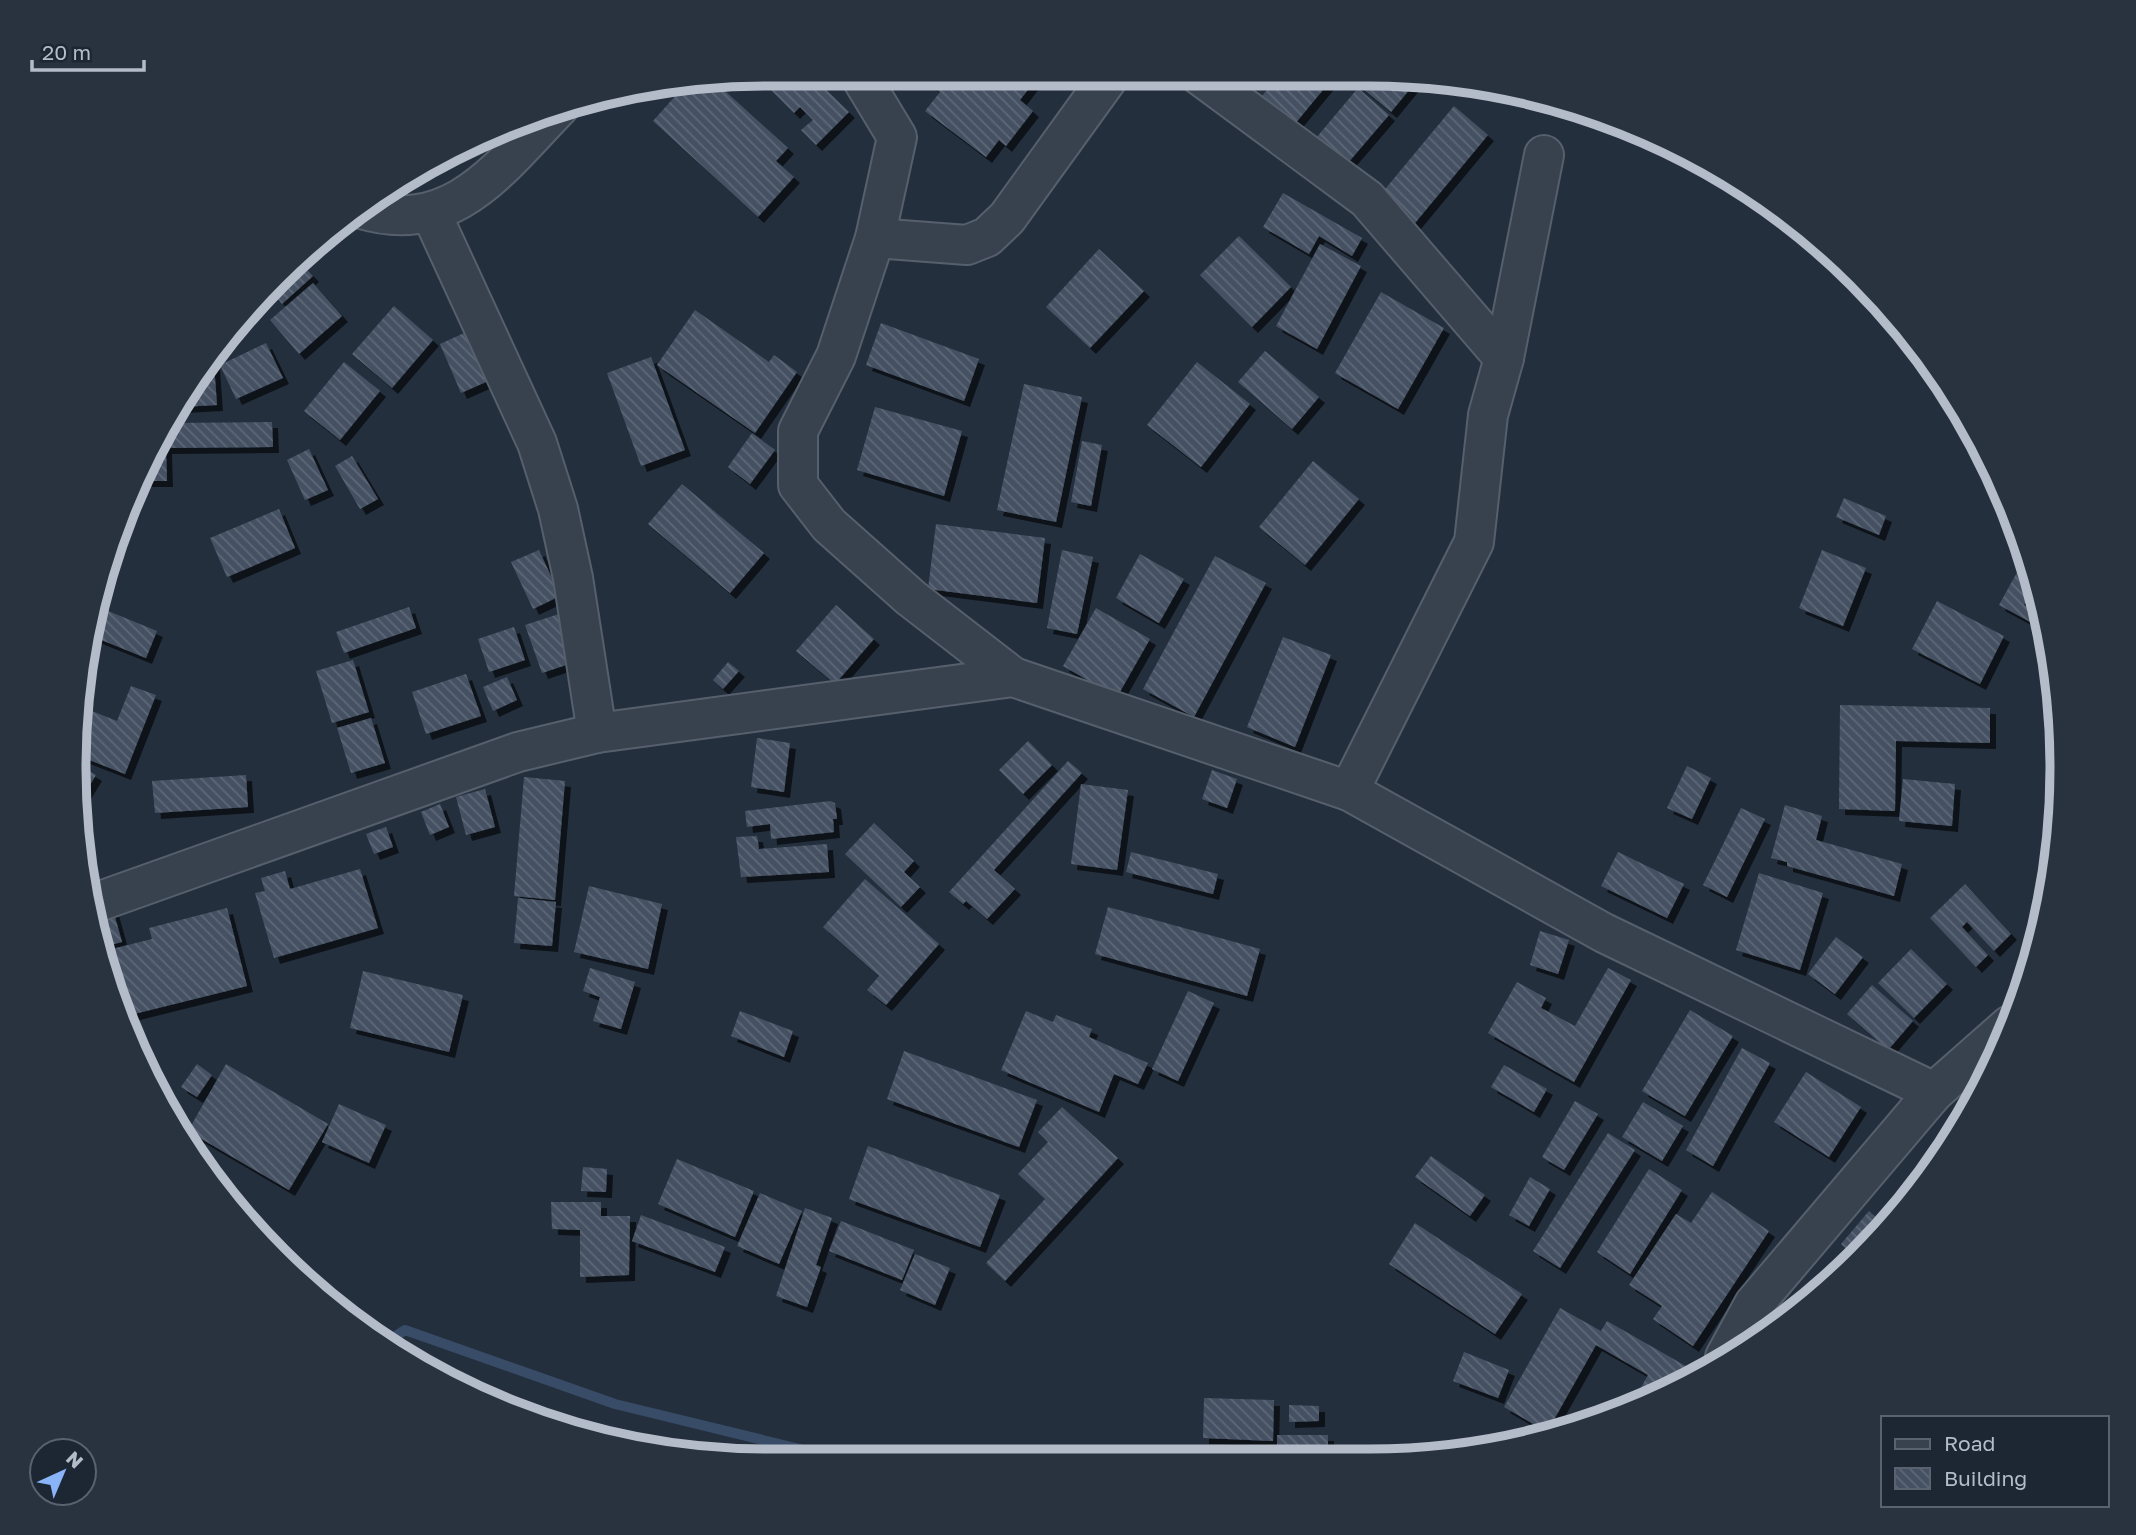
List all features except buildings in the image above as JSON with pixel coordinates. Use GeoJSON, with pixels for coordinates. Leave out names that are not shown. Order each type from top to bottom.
{"type":"FeatureCollection","features":[{"type":"Feature","properties":{"kind":"street"},"geometry":{"type":"LineString","coordinates":[[866,86],[897,137],[875,238],[836,355],[798,431],[799,485],[829,525],[911,598],[1013,677],[1349,791],[1604,933],[1934,1092]]}},
{"type":"Feature","properties":{"kind":"street"},"geometry":{"type":"LineString","coordinates":[[875,238],[967,244],[987,237],[1007,218],[1102,86]]}},
{"type":"Feature","properties":{"kind":"street"},"geometry":{"type":"LineString","coordinates":[[1214,86],[1367,199],[1504,358]]}},
{"type":"Feature","properties":{"kind":"street"},"geometry":{"type":"LineString","coordinates":[[373,212],[382,215],[431,213],[463,200],[540,125]]}},
{"type":"Feature","properties":{"kind":"street"},"geometry":{"type":"LineString","coordinates":[[1349,791],[1474,542],[1488,415],[1504,358],[1544,155]]}},
{"type":"Feature","properties":{"kind":"street"},"geometry":{"type":"LineString","coordinates":[[431,213],[537,443],[558,509],[573,578],[597,733]]}},
{"type":"Feature","properties":{"kind":"street"},"geometry":{"type":"LineString","coordinates":[[99,901],[518,752],[597,733],[1013,677]]}},
{"type":"Feature","properties":{"kind":"street"},"geometry":{"type":"LineString","coordinates":[[1733,1343],[1754,1304],[1934,1092],[1993,1040]]}},
{"type":"Feature","properties":{"kind":"waterway"},"geometry":{"type":"LineString","coordinates":[[394,1337],[405,1330],[615,1404],[800,1449]]}}]}
